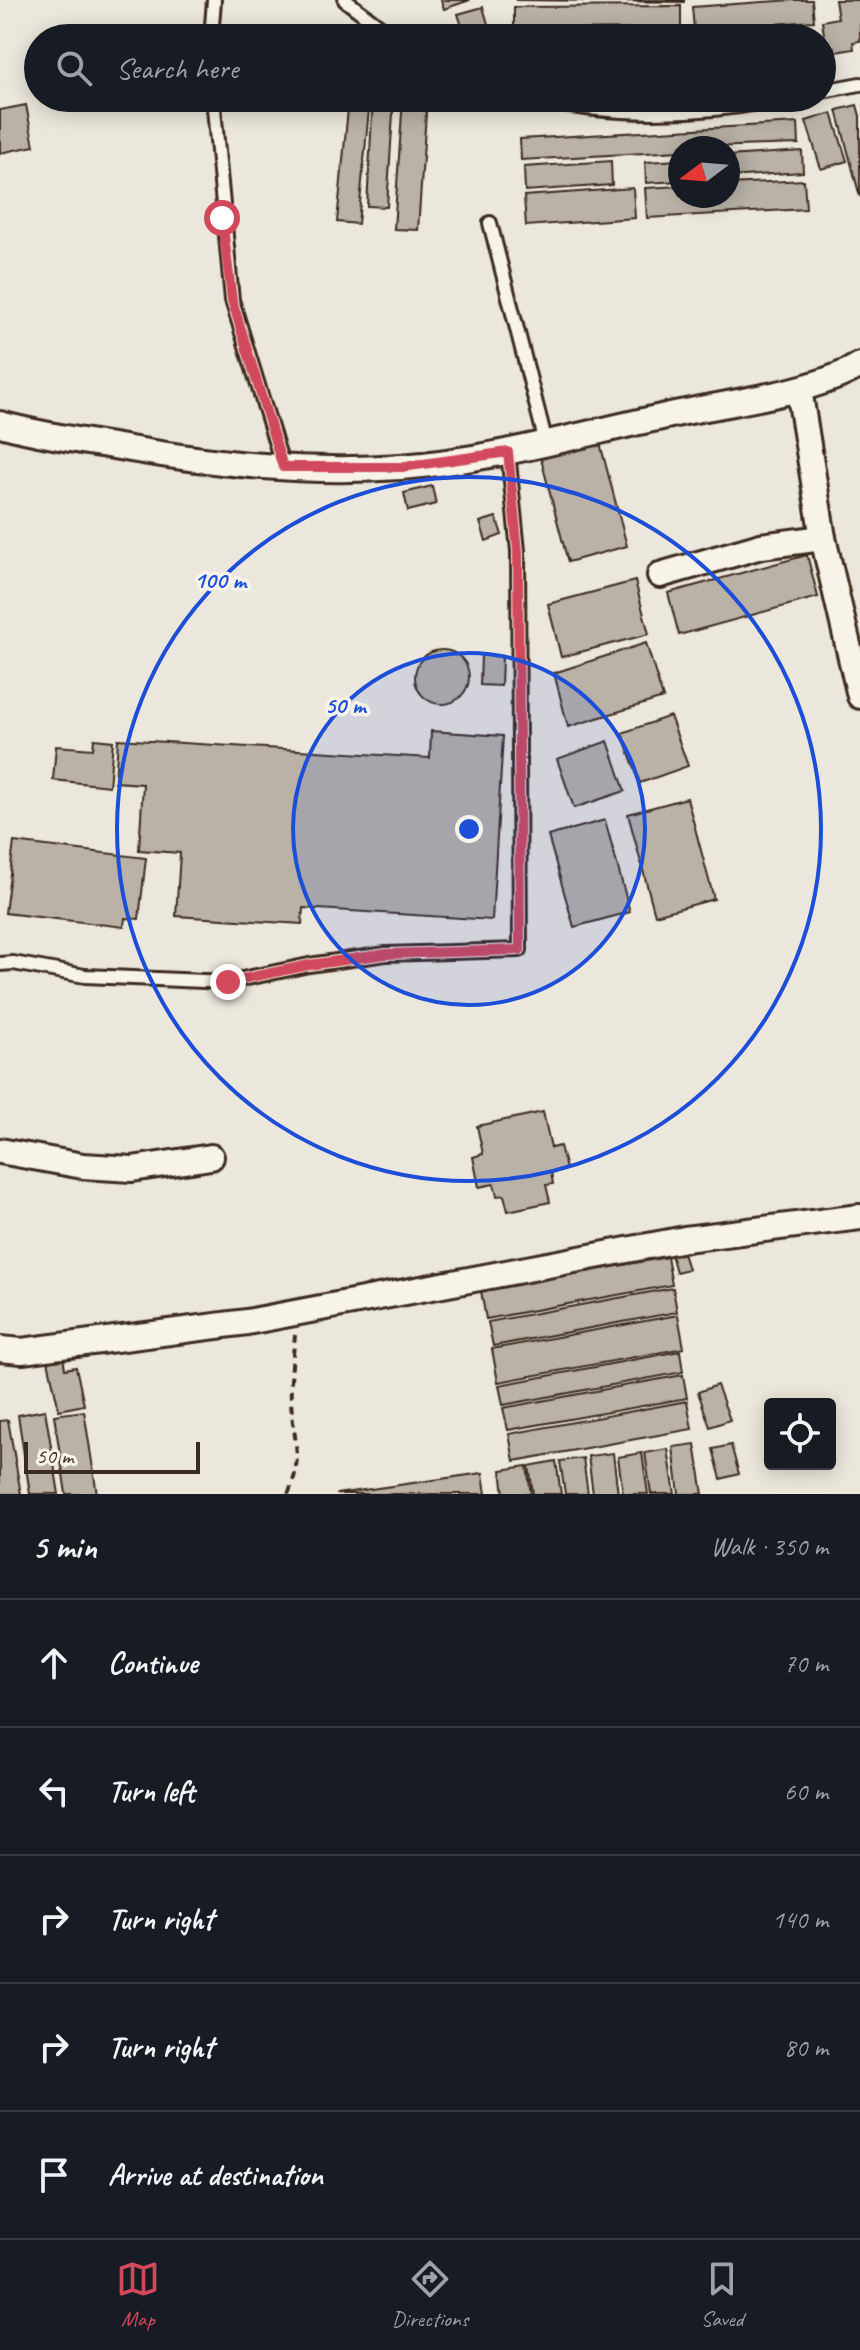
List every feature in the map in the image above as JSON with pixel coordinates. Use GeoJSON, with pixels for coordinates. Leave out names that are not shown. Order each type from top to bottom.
{"type":"FeatureCollection","features":[{"type":"Feature","properties":{"kind":"street"},"geometry":{"type":"LineString","coordinates":[[0,424],[159,455],[253,467],[402,467],[508,452],[799,389],[846,374],[860,365]]}},
{"type":"Feature","properties":{"kind":"street"},"geometry":{"type":"LineString","coordinates":[[799,389],[823,538],[860,696]]}},
{"type":"Feature","properties":{"kind":"street"},"geometry":{"type":"LineString","coordinates":[[660,575],[761,546],[823,538]]}},
{"type":"Feature","properties":{"kind":"street"},"geometry":{"type":"LineString","coordinates":[[0,1151],[83,1166],[132,1169],[211,1157]]}},
{"type":"Feature","properties":{"kind":"street"},"geometry":{"type":"LineString","coordinates":[[0,1349],[22,1351],[247,1322],[685,1239],[860,1217]]}},
{"type":"Feature","properties":{"kind":"lane"},"geometry":{"type":"LineString","coordinates":[[212,24],[214,0]]}},
{"type":"Feature","properties":{"kind":"lane"},"geometry":{"type":"LineString","coordinates":[[345,0],[377,24]]}},
{"type":"Feature","properties":{"kind":"lane"},"geometry":{"type":"LineString","coordinates":[[836,88],[860,84]]}},
{"type":"Feature","properties":{"kind":"lane"},"geometry":{"type":"LineString","coordinates":[[214,112],[232,300],[283,467]]}},
{"type":"Feature","properties":{"kind":"lane"},"geometry":{"type":"LineString","coordinates":[[617,112],[696,112]]}},
{"type":"Feature","properties":{"kind":"lane"},"geometry":{"type":"LineString","coordinates":[[490,223],[546,443]]}},
{"type":"Feature","properties":{"kind":"lane"},"geometry":{"type":"LineString","coordinates":[[0,964],[13,963],[85,976],[228,982],[309,965],[386,954],[520,950],[518,551],[508,452]]}},
{"type":"Feature","properties":{"kind":"path"},"geometry":{"type":"LineString","coordinates":[[288,1494],[298,1453],[290,1400],[298,1312]]}},
{"type":"Feature","properties":{"kind":"building"},"geometry":{"type":"Polygon","coordinates":[[[441,0],[470,0],[444,9],[441,0]]]}},
{"type":"Feature","properties":{"kind":"building"},"geometry":{"type":"Polygon","coordinates":[[[515,0],[684,0],[684,2],[515,0]]]}},
{"type":"Feature","properties":{"kind":"building"},"geometry":{"type":"Polygon","coordinates":[[[812,0],[814,21],[693,24],[692,7],[812,0]]]}},
{"type":"Feature","properties":{"kind":"building"},"geometry":{"type":"Polygon","coordinates":[[[835,0],[860,0],[860,41],[853,42],[854,49],[836,52],[836,24],[822,24],[822,21],[838,18],[835,0]]]}},
{"type":"Feature","properties":{"kind":"building"},"geometry":{"type":"Polygon","coordinates":[[[681,6],[681,24],[514,24],[514,7],[681,6]]]}},
{"type":"Feature","properties":{"kind":"building"},"geometry":{"type":"Polygon","coordinates":[[[483,7],[488,24],[461,24],[458,14],[483,7]]]}},
{"type":"Feature","properties":{"kind":"building"},"geometry":{"type":"Polygon","coordinates":[[[24,105],[34,146],[0,153],[0,110],[24,105]]]}},
{"type":"Feature","properties":{"kind":"building"},"geometry":{"type":"Polygon","coordinates":[[[857,105],[860,116],[860,197],[837,110],[857,105]]]}},
{"type":"Feature","properties":{"kind":"building"},"geometry":{"type":"Polygon","coordinates":[[[348,112],[369,112],[358,224],[337,222],[348,112]]]}},
{"type":"Feature","properties":{"kind":"building"},"geometry":{"type":"Polygon","coordinates":[[[372,112],[393,112],[387,207],[367,206],[372,112]]]}},
{"type":"Feature","properties":{"kind":"building"},"geometry":{"type":"Polygon","coordinates":[[[402,112],[426,112],[418,230],[394,229],[402,112]]]}},
{"type":"Feature","properties":{"kind":"building"},"geometry":{"type":"Polygon","coordinates":[[[832,113],[847,161],[821,169],[806,121],[832,113]]]}},
{"type":"Feature","properties":{"kind":"building"},"geometry":{"type":"Polygon","coordinates":[[[798,123],[799,144],[740,146],[740,136],[668,136],[668,152],[521,160],[520,139],[798,123]]]}},
{"type":"Feature","properties":{"kind":"building"},"geometry":{"type":"Polygon","coordinates":[[[802,151],[803,172],[740,176],[740,155],[802,151]]]}},
{"type":"Feature","properties":{"kind":"building"},"geometry":{"type":"Polygon","coordinates":[[[611,161],[612,185],[525,191],[524,167],[611,161]]]}},
{"type":"Feature","properties":{"kind":"building"},"geometry":{"type":"Polygon","coordinates":[[[668,161],[668,182],[646,183],[645,162],[668,161]]]}},
{"type":"Feature","properties":{"kind":"building"},"geometry":{"type":"Polygon","coordinates":[[[804,180],[806,209],[647,218],[645,188],[668,187],[668,208],[740,208],[740,183],[804,180]]]}},
{"type":"Feature","properties":{"kind":"building"},"geometry":{"type":"Polygon","coordinates":[[[633,188],[635,218],[526,226],[524,196],[633,188]]]}},
{"type":"Feature","properties":{"kind":"building"},"geometry":{"type":"Polygon","coordinates":[[[600,443],[627,546],[568,562],[541,459],[600,443]]]}},
{"type":"Feature","properties":{"kind":"building"},"geometry":{"type":"Polygon","coordinates":[[[432,486],[436,504],[408,511],[404,493],[432,486]]]}},
{"type":"Feature","properties":{"kind":"building"},"geometry":{"type":"Polygon","coordinates":[[[496,517],[502,535],[486,541],[480,522],[496,517]]]}},
{"type":"Feature","properties":{"kind":"building"},"geometry":{"type":"Polygon","coordinates":[[[807,555],[818,597],[679,635],[668,593],[807,555]]]}},
{"type":"Feature","properties":{"kind":"building"},"geometry":{"type":"Polygon","coordinates":[[[635,581],[649,634],[561,657],[548,604],[635,581]]]}},
{"type":"Feature","properties":{"kind":"building"},"geometry":{"type":"Polygon","coordinates":[[[646,643],[663,698],[568,727],[554,673],[646,643]]]}},
{"type":"Feature","properties":{"kind":"building"},"geometry":{"type":"Polygon","coordinates":[[[442,650],[461,658],[469,677],[461,696],[442,704],[423,696],[415,677],[423,658],[442,650]]]}},
{"type":"Feature","properties":{"kind":"building"},"geometry":{"type":"Polygon","coordinates":[[[481,655],[502,656],[501,686],[480,685],[481,655]]]}},
{"type":"Feature","properties":{"kind":"building"},"geometry":{"type":"Polygon","coordinates":[[[670,716],[688,766],[640,783],[622,733],[670,716]]]}},
{"type":"Feature","properties":{"kind":"building"},"geometry":{"type":"Polygon","coordinates":[[[431,731],[503,736],[492,920],[303,908],[302,924],[176,916],[180,853],[139,850],[143,784],[115,782],[118,739],[430,758],[431,731]]]}},
{"type":"Feature","properties":{"kind":"building"},"geometry":{"type":"Polygon","coordinates":[[[94,739],[113,741],[109,786],[53,780],[56,746],[93,749],[94,739]]]}},
{"type":"Feature","properties":{"kind":"building"},"geometry":{"type":"Polygon","coordinates":[[[608,741],[625,791],[574,808],[557,759],[608,741]]]}},
{"type":"Feature","properties":{"kind":"building"},"geometry":{"type":"Polygon","coordinates":[[[687,798],[714,899],[655,915],[628,814],[687,798]]]}},
{"type":"Feature","properties":{"kind":"building"},"geometry":{"type":"Polygon","coordinates":[[[605,820],[630,912],[574,927],[548,836],[605,820]]]}},
{"type":"Feature","properties":{"kind":"building"},"geometry":{"type":"Polygon","coordinates":[[[14,842],[146,858],[139,919],[125,918],[124,927],[5,913],[14,842]]]}},
{"type":"Feature","properties":{"kind":"building"},"geometry":{"type":"Polygon","coordinates":[[[543,1112],[551,1148],[560,1146],[566,1169],[551,1172],[553,1184],[546,1185],[550,1202],[508,1211],[504,1195],[497,1196],[494,1184],[479,1187],[473,1157],[483,1154],[477,1126],[543,1112]]]}},
{"type":"Feature","properties":{"kind":"building"},"geometry":{"type":"Polygon","coordinates":[[[682,1250],[688,1269],[676,1272],[671,1254],[682,1250]]]}},
{"type":"Feature","properties":{"kind":"building"},"geometry":{"type":"Polygon","coordinates":[[[667,1257],[672,1285],[486,1319],[481,1291],[667,1257]]]}},
{"type":"Feature","properties":{"kind":"building"},"geometry":{"type":"Polygon","coordinates":[[[673,1288],[677,1312],[493,1346],[488,1322],[673,1288]]]}},
{"type":"Feature","properties":{"kind":"building"},"geometry":{"type":"Polygon","coordinates":[[[678,1315],[684,1348],[498,1382],[492,1349],[678,1315]]]}},
{"type":"Feature","properties":{"kind":"building"},"geometry":{"type":"Polygon","coordinates":[[[680,1351],[683,1372],[503,1405],[499,1385],[680,1351]]]}},
{"type":"Feature","properties":{"kind":"building"},"geometry":{"type":"Polygon","coordinates":[[[63,1357],[65,1369],[76,1367],[84,1405],[59,1410],[48,1361],[63,1357]]]}},
{"type":"Feature","properties":{"kind":"building"},"geometry":{"type":"Polygon","coordinates":[[[683,1375],[687,1398],[508,1430],[503,1408],[683,1375]]]}},
{"type":"Feature","properties":{"kind":"building"},"geometry":{"type":"Polygon","coordinates":[[[717,1385],[730,1420],[710,1427],[698,1392],[717,1385]]]}},
{"type":"Feature","properties":{"kind":"building"},"geometry":{"type":"Polygon","coordinates":[[[687,1401],[692,1429],[514,1461],[509,1434],[687,1401]]]}},
{"type":"Feature","properties":{"kind":"building"},"geometry":{"type":"Polygon","coordinates":[[[45,1410],[59,1494],[30,1494],[18,1415],[45,1410]]]}},
{"type":"Feature","properties":{"kind":"building"},"geometry":{"type":"Polygon","coordinates":[[[84,1411],[97,1494],[66,1494],[54,1415],[84,1411]]]}},
{"type":"Feature","properties":{"kind":"building"},"geometry":{"type":"Polygon","coordinates":[[[8,1420],[21,1494],[0,1494],[0,1421],[8,1420]]]}},
{"type":"Feature","properties":{"kind":"building"},"geometry":{"type":"Polygon","coordinates":[[[695,1444],[703,1494],[679,1494],[673,1447],[695,1444]]]}},
{"type":"Feature","properties":{"kind":"building"},"geometry":{"type":"Polygon","coordinates":[[[731,1445],[739,1474],[721,1479],[713,1449],[731,1445]]]}},
{"type":"Feature","properties":{"kind":"building"},"geometry":{"type":"Polygon","coordinates":[[[668,1449],[675,1494],[651,1494],[645,1453],[668,1449]]]}},
{"type":"Feature","properties":{"kind":"building"},"geometry":{"type":"Polygon","coordinates":[[[613,1453],[618,1494],[593,1494],[588,1456],[613,1453]]]}},
{"type":"Feature","properties":{"kind":"building"},"geometry":{"type":"Polygon","coordinates":[[[642,1453],[648,1494],[623,1494],[618,1457],[642,1453]]]}},
{"type":"Feature","properties":{"kind":"building"},"geometry":{"type":"Polygon","coordinates":[[[583,1458],[588,1494],[565,1494],[560,1461],[583,1458]]]}},
{"type":"Feature","properties":{"kind":"building"},"geometry":{"type":"Polygon","coordinates":[[[556,1461],[561,1494],[533,1494],[529,1466],[556,1461]]]}},
{"type":"Feature","properties":{"kind":"building"},"geometry":{"type":"Polygon","coordinates":[[[527,1466],[531,1494],[504,1494],[501,1470],[527,1466]]]}},
{"type":"Feature","properties":{"kind":"building"},"geometry":{"type":"Polygon","coordinates":[[[483,1473],[486,1494],[336,1494],[483,1473]]]}},
{"type":"Feature","properties":{"kind":"route"},"geometry":{"type":"LineString","coordinates":[[222,218],[232,300],[283,467],[402,467],[508,452],[518,551],[520,950],[386,954],[309,965],[228,982]]}}]}
